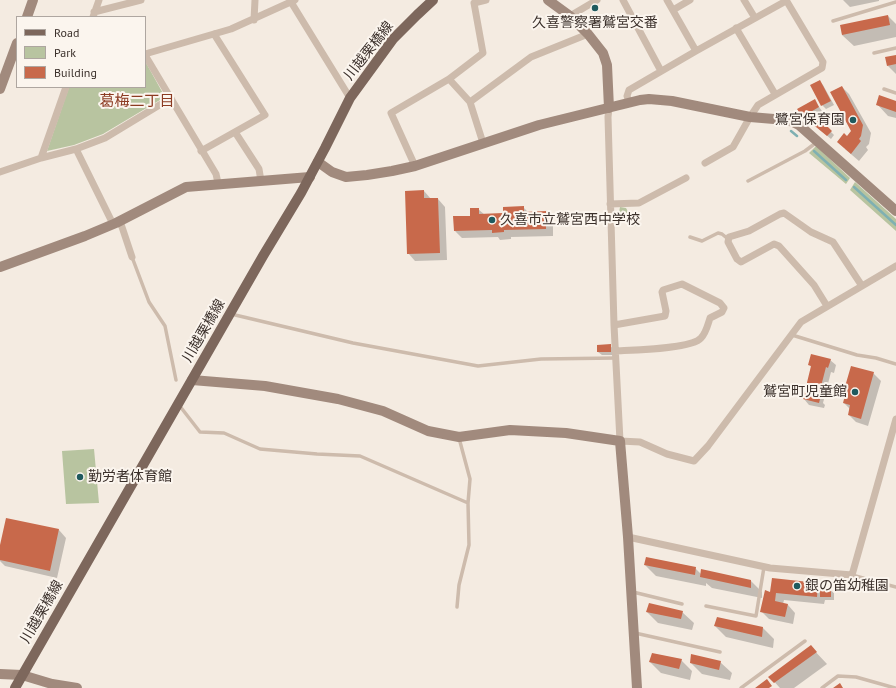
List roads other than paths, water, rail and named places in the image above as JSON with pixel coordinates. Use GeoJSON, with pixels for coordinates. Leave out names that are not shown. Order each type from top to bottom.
{"type":"FeatureCollection","features":[{"type":"Feature","properties":{"kind":"main road","name":"川越栗橋線"},"geometry":{"type":"LineString","coordinates":[[15,688],[310,177],[350,98],[393,39],[433,0]]}},
{"type":"Feature","properties":{"kind":"street"},"geometry":{"type":"LineString","coordinates":[[27,16],[33,0]]}},
{"type":"Feature","properties":{"kind":"street"},"geometry":{"type":"LineString","coordinates":[[94,15],[99,0]]}},
{"type":"Feature","properties":{"kind":"street"},"geometry":{"type":"LineString","coordinates":[[94,15],[141,0]]}},
{"type":"Feature","properties":{"kind":"street"},"geometry":{"type":"LineString","coordinates":[[254,20],[255,0]]}},
{"type":"Feature","properties":{"kind":"street"},"geometry":{"type":"LineString","coordinates":[[415,166],[391,114],[449,79],[483,53],[474,3],[486,0]]}},
{"type":"Feature","properties":{"kind":"street"},"geometry":{"type":"LineString","coordinates":[[548,0],[570,16],[588,34],[603,53],[607,65],[614,325],[620,441],[632,592],[637,688]]}},
{"type":"Feature","properties":{"kind":"street"},"geometry":{"type":"LineString","coordinates":[[570,16],[597,0]]}},
{"type":"Feature","properties":{"kind":"street"},"geometry":{"type":"LineString","coordinates":[[623,0],[661,71]]}},
{"type":"Feature","properties":{"kind":"street"},"geometry":{"type":"LineString","coordinates":[[667,0],[696,51]]}},
{"type":"Feature","properties":{"kind":"street"},"geometry":{"type":"LineString","coordinates":[[673,10],[690,0]]}},
{"type":"Feature","properties":{"kind":"street"},"geometry":{"type":"LineString","coordinates":[[744,0],[755,18]]}},
{"type":"Feature","properties":{"kind":"street"},"geometry":{"type":"LineString","coordinates":[[629,102],[627,96],[629,90],[786,0],[820,57],[823,65],[819,70],[758,105],[733,147],[705,163]]}},
{"type":"Feature","properties":{"kind":"street"},"geometry":{"type":"LineString","coordinates":[[146,54],[232,29],[293,1],[350,98]]}},
{"type":"Feature","properties":{"kind":"street"},"geometry":{"type":"LineString","coordinates":[[736,28],[775,94]]}},
{"type":"Feature","properties":{"kind":"street"},"geometry":{"type":"LineString","coordinates":[[201,150],[265,115],[214,34]]}},
{"type":"Feature","properties":{"kind":"street"},"geometry":{"type":"LineString","coordinates":[[470,102],[531,57],[588,34]]}},
{"type":"Feature","properties":{"kind":"street"},"geometry":{"type":"LineString","coordinates":[[0,89],[16,46]]}},
{"type":"Feature","properties":{"kind":"street"},"geometry":{"type":"LineString","coordinates":[[146,56],[216,174],[218,183]]}},
{"type":"Feature","properties":{"kind":"street"},"geometry":{"type":"LineString","coordinates":[[449,79],[470,102],[483,143]]}},
{"type":"Feature","properties":{"kind":"street"},"geometry":{"type":"LineString","coordinates":[[41,158],[66,88]]}},
{"type":"Feature","properties":{"kind":"street"},"geometry":{"type":"LineString","coordinates":[[0,172],[41,158],[76,149],[105,138],[171,98]]}},
{"type":"Feature","properties":{"kind":"street"},"geometry":{"type":"LineString","coordinates":[[318,162],[332,172],[346,176],[367,176],[415,166],[539,125],[629,102],[649,99],[672,100],[750,117],[793,122],[799,125],[896,211]]}},
{"type":"Feature","properties":{"kind":"street"},"geometry":{"type":"LineString","coordinates":[[235,132],[259,169],[261,181]]}},
{"type":"Feature","properties":{"kind":"street"},"geometry":{"type":"LineString","coordinates":[[76,149],[116,223],[132,257]]}},
{"type":"Feature","properties":{"kind":"street"},"geometry":{"type":"LineString","coordinates":[[0,267],[116,223],[183,188],[193,185],[310,177]]}},
{"type":"Feature","properties":{"kind":"street"},"geometry":{"type":"LineString","coordinates":[[610,204],[639,203],[686,178]]}},
{"type":"Feature","properties":{"kind":"street"},"geometry":{"type":"LineString","coordinates":[[827,306],[814,285],[780,246],[774,244],[741,262],[737,259],[728,242],[728,238],[749,230],[784,213],[811,232],[834,243],[862,286]]}},
{"type":"Feature","properties":{"kind":"street"},"geometry":{"type":"LineString","coordinates":[[192,380],[265,386],[338,399],[383,411],[428,432],[459,437],[510,430],[566,433],[620,441],[640,442],[667,454],[694,461],[708,446],[801,322],[896,266]]}},
{"type":"Feature","properties":{"kind":"street"},"geometry":{"type":"LineString","coordinates":[[614,325],[665,316],[666,312],[662,292],[663,290],[682,284],[720,303],[724,308],[722,312],[710,318],[703,336],[697,341],[672,348],[616,355]]}},
{"type":"Feature","properties":{"kind":"street"},"geometry":{"type":"LineString","coordinates":[[628,537],[764,566],[852,575],[896,419]]}},
{"type":"Feature","properties":{"kind":"street"},"geometry":{"type":"LineString","coordinates":[[0,674],[22,675],[52,684],[77,688]]}},
{"type":"Feature","properties":{"kind":"lane"},"geometry":{"type":"LineString","coordinates":[[833,21],[896,2]]}},
{"type":"Feature","properties":{"kind":"lane"},"geometry":{"type":"LineString","coordinates":[[874,53],[896,48]]}},
{"type":"Feature","properties":{"kind":"lane"},"geometry":{"type":"LineString","coordinates":[[884,89],[896,93]]}},
{"type":"Feature","properties":{"kind":"lane"},"geometry":{"type":"LineString","coordinates":[[748,181],[805,151],[818,142]]}},
{"type":"Feature","properties":{"kind":"lane"},"geometry":{"type":"LineString","coordinates":[[690,237],[702,241],[718,233],[728,238]]}},
{"type":"Feature","properties":{"kind":"lane"},"geometry":{"type":"LineString","coordinates":[[132,257],[149,302],[165,326],[176,380]]}},
{"type":"Feature","properties":{"kind":"lane"},"geometry":{"type":"LineString","coordinates":[[230,314],[353,343],[478,366],[541,359],[616,355]]}},
{"type":"Feature","properties":{"kind":"lane"},"geometry":{"type":"LineString","coordinates":[[791,334],[896,364]]}},
{"type":"Feature","properties":{"kind":"lane"},"geometry":{"type":"LineString","coordinates":[[179,404],[200,432],[224,433],[260,448],[317,454],[360,456],[468,503]]}},
{"type":"Feature","properties":{"kind":"lane"},"geometry":{"type":"LineString","coordinates":[[457,607],[459,585],[469,545],[468,503],[470,479],[459,437]]}},
{"type":"Feature","properties":{"kind":"lane"},"geometry":{"type":"LineString","coordinates":[[706,606],[756,616],[764,566]]}},
{"type":"Feature","properties":{"kind":"lane"},"geometry":{"type":"LineString","coordinates":[[852,575],[896,588]]}},
{"type":"Feature","properties":{"kind":"lane"},"geometry":{"type":"LineString","coordinates":[[632,592],[682,604]]}},
{"type":"Feature","properties":{"kind":"lane"},"geometry":{"type":"LineString","coordinates":[[634,633],[720,652]]}},
{"type":"Feature","properties":{"kind":"lane"},"geometry":{"type":"LineString","coordinates":[[741,688],[805,641]]}},
{"type":"Feature","properties":{"kind":"lane"},"geometry":{"type":"LineString","coordinates":[[822,688],[838,676],[856,677],[895,688]]}},
{"type":"Feature","properties":{"kind":"waterway"},"geometry":{"type":"LineString","coordinates":[[791,131],[797,136]]}},
{"type":"Feature","properties":{"kind":"waterway"},"geometry":{"type":"LineString","coordinates":[[814,151],[846,180]]}},
{"type":"Feature","properties":{"kind":"waterway"},"geometry":{"type":"LineString","coordinates":[[854,187],[896,225]]}},
{"type":"Feature","properties":{"kind":"place","name":"久喜警察署鷲宮交番"},"geometry":{"type":"Point","coordinates":[595,8]}},
{"type":"Feature","properties":{"kind":"place","name":"鷺宮保育園"},"geometry":{"type":"Point","coordinates":[853,120]}},
{"type":"Feature","properties":{"kind":"place","name":"久喜市立鷲宮西中学校"},"geometry":{"type":"Point","coordinates":[492,220]}},
{"type":"Feature","properties":{"kind":"place","name":"鷲宮町児童館"},"geometry":{"type":"Point","coordinates":[855,392]}},
{"type":"Feature","properties":{"kind":"place","name":"勤労者体育館"},"geometry":{"type":"Point","coordinates":[80,477]}},
{"type":"Feature","properties":{"kind":"place","name":"銀の笛幼稚園"},"geometry":{"type":"Point","coordinates":[797,586]}},
{"type":"Feature","properties":{"kind":"district","name":"葛梅二丁目"},"geometry":{"type":"Point","coordinates":[137,102]}}]}
